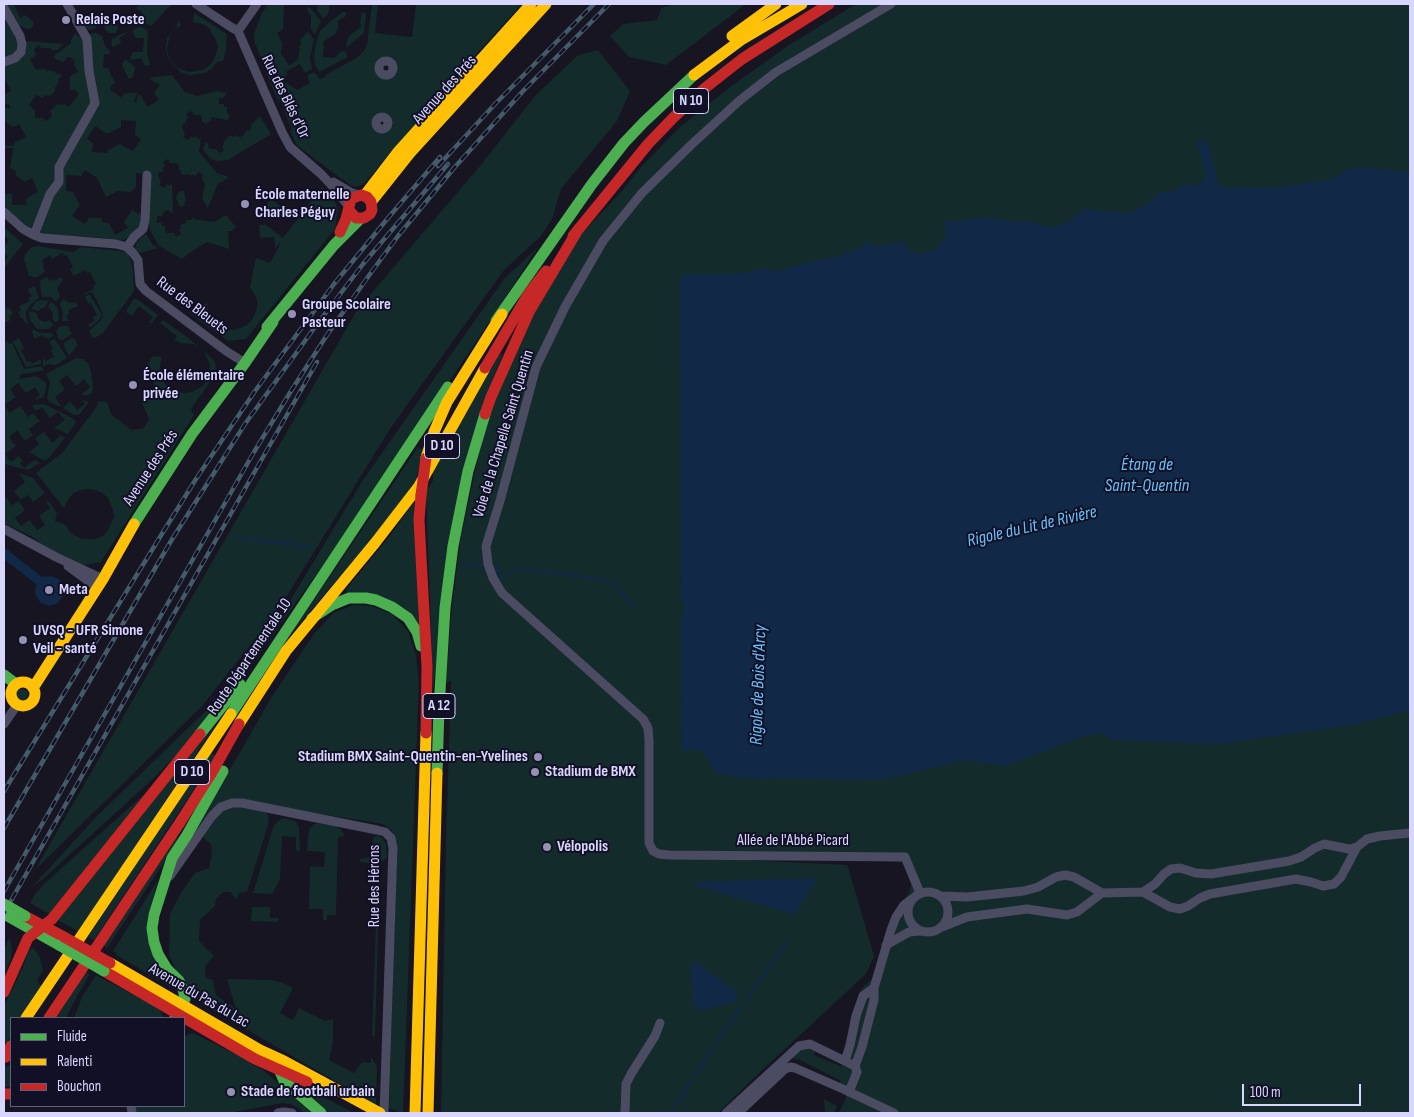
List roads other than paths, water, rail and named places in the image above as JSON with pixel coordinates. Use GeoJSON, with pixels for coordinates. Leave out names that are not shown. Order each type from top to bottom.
{"type":"FeatureCollection","features":[{"type":"Feature","properties":{"kind":"main road","name":"Avenue des Prés"},"geometry":{"type":"LineString","coordinates":[[365,198],[397,153],[530,4]]}},
{"type":"Feature","properties":{"kind":"main road","name":"Avenue des Prés"},"geometry":{"type":"LineString","coordinates":[[26,685],[35,696],[32,703],[25,707],[10,698],[12,689],[26,685],[98,582],[108,559],[129,532],[201,422],[224,382],[243,362],[253,341],[273,322],[334,245],[346,219],[351,200],[365,198],[410,153],[546,4]]}},
{"type":"Feature","properties":{"kind":"main road"},"geometry":{"type":"LineString","coordinates":[[702,68],[705,57],[776,4]]}},
{"type":"Feature","properties":{"kind":"main road","name":"N 10"},"geometry":{"type":"LineString","coordinates":[[440,417],[450,396],[502,314],[592,184],[624,143],[645,120],[702,68],[741,40],[802,4]]}},
{"type":"Feature","properties":{"kind":"main road","name":"N 10"},"geometry":{"type":"LineString","coordinates":[[529,312],[579,228],[629,166],[674,117],[742,59],[829,4]]}},
{"type":"Feature","properties":{"kind":"main road","name":"Avenue des Prés"},"geometry":{"type":"LineString","coordinates":[[360,219],[367,217],[372,210],[365,198]]}},
{"type":"Feature","properties":{"kind":"main road"},"geometry":{"type":"LineString","coordinates":[[334,245],[360,219],[353,216],[349,208]]}},
{"type":"Feature","properties":{"kind":"main road","name":"D 10"},"geometry":{"type":"LineString","coordinates":[[50,1017],[211,774],[280,649],[312,618],[375,543],[419,486],[529,293],[579,228]]}},
{"type":"Feature","properties":{"kind":"main road","name":"A 12"},"geometry":{"type":"LineString","coordinates":[[428,1113],[439,708],[448,576],[461,500],[478,434],[491,397],[529,312]]}},
{"type":"Feature","properties":{"kind":"main road","name":"Route Départementale 10"},"geometry":{"type":"LineString","coordinates":[[27,1017],[280,649],[449,386],[472,352],[502,314]]}},
{"type":"Feature","properties":{"kind":"main road","name":"A 12"},"geometry":{"type":"LineString","coordinates":[[415,1113],[427,709],[427,668],[420,539],[421,495],[426,458],[440,417]]}},
{"type":"Feature","properties":{"kind":"main road"},"geometry":{"type":"LineString","coordinates":[[312,618],[332,605],[349,598],[366,598],[384,602],[401,612],[412,624],[419,636],[427,668]]}},
{"type":"Feature","properties":{"kind":"main road","name":"D 10"},"geometry":{"type":"LineString","coordinates":[[176,1014],[185,1000],[179,981],[162,961],[154,942],[152,928],[157,902],[172,858],[188,835],[265,693],[277,676],[280,649]]}},
{"type":"Feature","properties":{"kind":"main road","name":"D 10"},"geometry":{"type":"LineString","coordinates":[[4,992],[28,938],[52,919],[222,708],[262,654],[280,649]]}},
{"type":"Feature","properties":{"kind":"main road"},"geometry":{"type":"LineString","coordinates":[[4,675],[26,685]]}},
{"type":"Feature","properties":{"kind":"main road","name":"Avenue du Pas du Lac"},"geometry":{"type":"LineString","coordinates":[[4,904],[22,919],[107,967],[176,1014]]}},
{"type":"Feature","properties":{"kind":"main road","name":"Avenue du Pas du Lac"},"geometry":{"type":"LineString","coordinates":[[4,914],[22,919]]}},
{"type":"Feature","properties":{"kind":"main road","name":"Avenue du Pas du Lac"},"geometry":{"type":"LineString","coordinates":[[185,1018],[260,1050],[282,1065],[352,1101],[382,1113]]}},
{"type":"Feature","properties":{"kind":"main road"},"geometry":{"type":"LineString","coordinates":[[282,1065],[284,1081],[321,1113]]}},
{"type":"Feature","properties":{"kind":"main road","name":"Avenue du Pas du Lac"},"geometry":{"type":"LineString","coordinates":[[352,1101],[367,1113]]}},
{"type":"Feature","properties":{"kind":"street"},"geometry":{"type":"LineString","coordinates":[[34,235],[50,194],[59,182],[59,167],[95,103],[89,71],[87,39],[67,4]]}},
{"type":"Feature","properties":{"kind":"street"},"geometry":{"type":"LineString","coordinates":[[196,4],[238,31],[257,4]]}},
{"type":"Feature","properties":{"kind":"street","name":"Voie de la Chapelle Saint Quentin"},"geometry":{"type":"LineString","coordinates":[[668,855],[659,854],[653,850],[649,843],[649,740],[648,728],[644,719],[502,593],[493,578],[488,564],[486,546],[536,367],[564,307],[603,241],[642,193],[691,144],[739,101],[776,72],[891,4]]}},
{"type":"Feature","properties":{"kind":"street"},"geometry":{"type":"LineString","coordinates":[[4,8],[20,36],[22,44],[21,52],[15,58],[4,62]]}},
{"type":"Feature","properties":{"kind":"street","name":"Rue des Blés d'Or"},"geometry":{"type":"LineString","coordinates":[[238,31],[290,147],[321,174],[342,196],[349,208]]}},
{"type":"Feature","properties":{"kind":"street"},"geometry":{"type":"LineString","coordinates":[[321,174],[350,192],[365,198]]}},
{"type":"Feature","properties":{"kind":"street"},"geometry":{"type":"LineString","coordinates":[[4,212],[23,229],[42,238],[116,244],[127,248],[143,229],[148,175]]}},
{"type":"Feature","properties":{"kind":"street","name":"Rue des Bleuets"},"geometry":{"type":"LineString","coordinates":[[127,248],[133,252],[138,260],[140,284],[146,292],[243,362]]}},
{"type":"Feature","properties":{"kind":"street"},"geometry":{"type":"LineString","coordinates":[[4,528],[98,582]]}},
{"type":"Feature","properties":{"kind":"street","name":"Avenue des Prés"},"geometry":{"type":"LineString","coordinates":[[4,724],[10,698]]}},
{"type":"Feature","properties":{"kind":"street","name":"Rue des Hérons"},"geometry":{"type":"LineString","coordinates":[[165,882],[212,816],[221,807],[232,803],[242,803],[377,830],[385,832],[391,838],[393,848],[382,1113]]}},
{"type":"Feature","properties":{"kind":"street"},"geometry":{"type":"LineString","coordinates":[[1143,892],[1155,884],[1170,869],[1180,868],[1196,873],[1211,874],[1289,861],[1302,857],[1324,844],[1349,849],[1357,847],[1367,839],[1410,834]]}},
{"type":"Feature","properties":{"kind":"street"},"geometry":{"type":"LineString","coordinates":[[1338,847],[1345,855],[1348,866]]}},
{"type":"Feature","properties":{"kind":"street"},"geometry":{"type":"LineString","coordinates":[[849,1092],[857,1072],[855,1066],[862,1047],[874,1000],[874,988],[886,945],[896,917],[904,905],[920,893],[931,892],[941,896],[967,897],[1024,891],[1065,875],[1074,877],[1102,893],[1143,892],[1170,907],[1180,909],[1210,894],[1296,879],[1323,886],[1334,884],[1342,877],[1357,847]]}},
{"type":"Feature","properties":{"kind":"street","name":"Allée de l'Abbé Picard"},"geometry":{"type":"LineString","coordinates":[[668,855],[905,856],[920,893]]}},
{"type":"Feature","properties":{"kind":"street"},"geometry":{"type":"LineString","coordinates":[[886,945],[909,932],[932,932],[967,917],[1026,909],[1067,915],[1077,912],[1102,893]]}},
{"type":"Feature","properties":{"kind":"street"},"geometry":{"type":"LineString","coordinates":[[941,896],[948,908],[946,922],[942,927]]}},
{"type":"Feature","properties":{"kind":"street"},"geometry":{"type":"LineString","coordinates":[[912,899],[909,905],[908,917],[911,923],[920,931]]}},
{"type":"Feature","properties":{"kind":"street"},"geometry":{"type":"LineString","coordinates":[[845,1060],[863,996],[874,988]]}},
{"type":"Feature","properties":{"kind":"street"},"geometry":{"type":"LineString","coordinates":[[856,1016],[859,1013],[865,1012],[869,1015],[869,1019]]}},
{"type":"Feature","properties":{"kind":"street"},"geometry":{"type":"LineString","coordinates":[[625,1113],[626,1084],[655,1036],[660,1023]]}},
{"type":"Feature","properties":{"kind":"street"},"geometry":{"type":"LineString","coordinates":[[726,1113],[798,1046],[810,1044],[855,1066]]}},
{"type":"Feature","properties":{"kind":"street"},"geometry":{"type":"LineString","coordinates":[[738,1113],[785,1069],[790,1067],[894,1113]]}},
{"type":"Feature","properties":{"kind":"street"},"geometry":{"type":"LineString","coordinates":[[278,1113],[292,1113]]}},
{"type":"Feature","properties":{"kind":"water","name":"Étang de Saint-Quentin"},"geometry":{"type":"Polygon","coordinates":[[[1196,140],[1208,143],[1219,186],[1229,188],[1271,188],[1332,179],[1349,169],[1359,167],[1410,172],[1410,710],[1353,725],[1219,744],[1111,740],[1101,733],[1082,737],[1005,766],[964,760],[883,780],[745,778],[717,773],[701,750],[682,750],[681,616],[684,615],[684,604],[681,603],[680,280],[683,274],[747,273],[762,268],[775,271],[842,255],[861,247],[867,241],[875,246],[906,242],[908,250],[915,253],[924,253],[936,249],[945,240],[944,219],[954,222],[985,217],[1032,222],[1042,226],[1054,227],[1070,221],[1084,208],[1104,212],[1131,212],[1148,203],[1160,193],[1176,190],[1185,184],[1198,186],[1202,182],[1206,175],[1196,140]]]}},
{"type":"Feature","properties":{"kind":"water","name":"Meta"},"geometry":{"type":"Polygon","coordinates":[[[4,547],[42,577],[51,576],[59,579],[64,587],[64,594],[58,603],[49,606],[40,602],[35,594],[36,584],[4,559],[4,547]]]}},
{"type":"Feature","properties":{"kind":"water"},"geometry":{"type":"Polygon","coordinates":[[[815,878],[816,880],[796,913],[793,914],[695,884],[697,882],[815,878]]]}},
{"type":"Feature","properties":{"kind":"water"},"geometry":{"type":"Polygon","coordinates":[[[691,962],[700,965],[735,991],[738,996],[737,1001],[696,1011],[693,1002],[691,962]]]}},
{"type":"Feature","properties":{"kind":"waterway"},"geometry":{"type":"LineString","coordinates":[[234,538],[311,546]]}},
{"type":"Feature","properties":{"kind":"waterway"},"geometry":{"type":"LineString","coordinates":[[463,566],[484,565]]}},
{"type":"Feature","properties":{"kind":"waterway"},"geometry":{"type":"LineString","coordinates":[[497,565],[501,578],[519,569],[613,582],[633,607]]}},
{"type":"Feature","properties":{"kind":"waterway"},"geometry":{"type":"LineString","coordinates":[[747,999],[785,944]]}},
{"type":"Feature","properties":{"kind":"waterway"},"geometry":{"type":"LineString","coordinates":[[717,1042],[743,1005]]}},
{"type":"Feature","properties":{"kind":"waterway"},"geometry":{"type":"LineString","coordinates":[[695,1076],[714,1047]]}},
{"type":"Feature","properties":{"kind":"waterway"},"geometry":{"type":"LineString","coordinates":[[675,1106],[692,1080]]}},
{"type":"Feature","properties":{"kind":"railway"},"geometry":{"type":"LineString","coordinates":[[438,166],[496,103],[594,4]]}},
{"type":"Feature","properties":{"kind":"railway"},"geometry":{"type":"LineString","coordinates":[[4,891],[254,452],[327,335],[398,236],[454,168],[524,90],[609,4]]}},
{"type":"Feature","properties":{"kind":"railway"},"geometry":{"type":"LineString","coordinates":[[4,791],[196,479],[255,391],[334,284],[440,157]]}},
{"type":"Feature","properties":{"kind":"railway"},"geometry":{"type":"LineString","coordinates":[[4,828],[171,541],[245,424],[363,264],[448,164]]}},
{"type":"Feature","properties":{"kind":"railway"},"geometry":{"type":"LineString","coordinates":[[4,913],[317,362]]}},
{"type":"Feature","properties":{"kind":"place","name":"Relais Poste"},"geometry":{"type":"Point","coordinates":[66,20]}},
{"type":"Feature","properties":{"kind":"place","name":"École maternelle Charles Péguy"},"geometry":{"type":"Point","coordinates":[245,204]}},
{"type":"Feature","properties":{"kind":"place","name":"Groupe Scolaire Pasteur"},"geometry":{"type":"Point","coordinates":[292,314]}},
{"type":"Feature","properties":{"kind":"place","name":"École élémentaire privée"},"geometry":{"type":"Point","coordinates":[133,385]}},
{"type":"Feature","properties":{"kind":"place","name":"Meta"},"geometry":{"type":"Point","coordinates":[49,590]}},
{"type":"Feature","properties":{"kind":"place","name":"UVSQ - UFR Simone Veil - santé"},"geometry":{"type":"Point","coordinates":[23,640]}},
{"type":"Feature","properties":{"kind":"place","name":"Stadium BMX Saint-Quentin-en-Yvelines"},"geometry":{"type":"Point","coordinates":[538,757]}},
{"type":"Feature","properties":{"kind":"place","name":"Stadium de BMX"},"geometry":{"type":"Point","coordinates":[535,772]}},
{"type":"Feature","properties":{"kind":"place","name":"Vélopolis"},"geometry":{"type":"Point","coordinates":[547,847]}},
{"type":"Feature","properties":{"kind":"place","name":"Stade de football urbain"},"geometry":{"type":"Point","coordinates":[231,1092]}},
{"type":"Feature","properties":{"kind":"water label","name":"Rigole du Lit de Rivière"},"geometry":{"type":"Point","coordinates":[1032,527]}},
{"type":"Feature","properties":{"kind":"water label","name":"Rigole de Bois d'Arcy"},"geometry":{"type":"Point","coordinates":[759,685]}}]}
